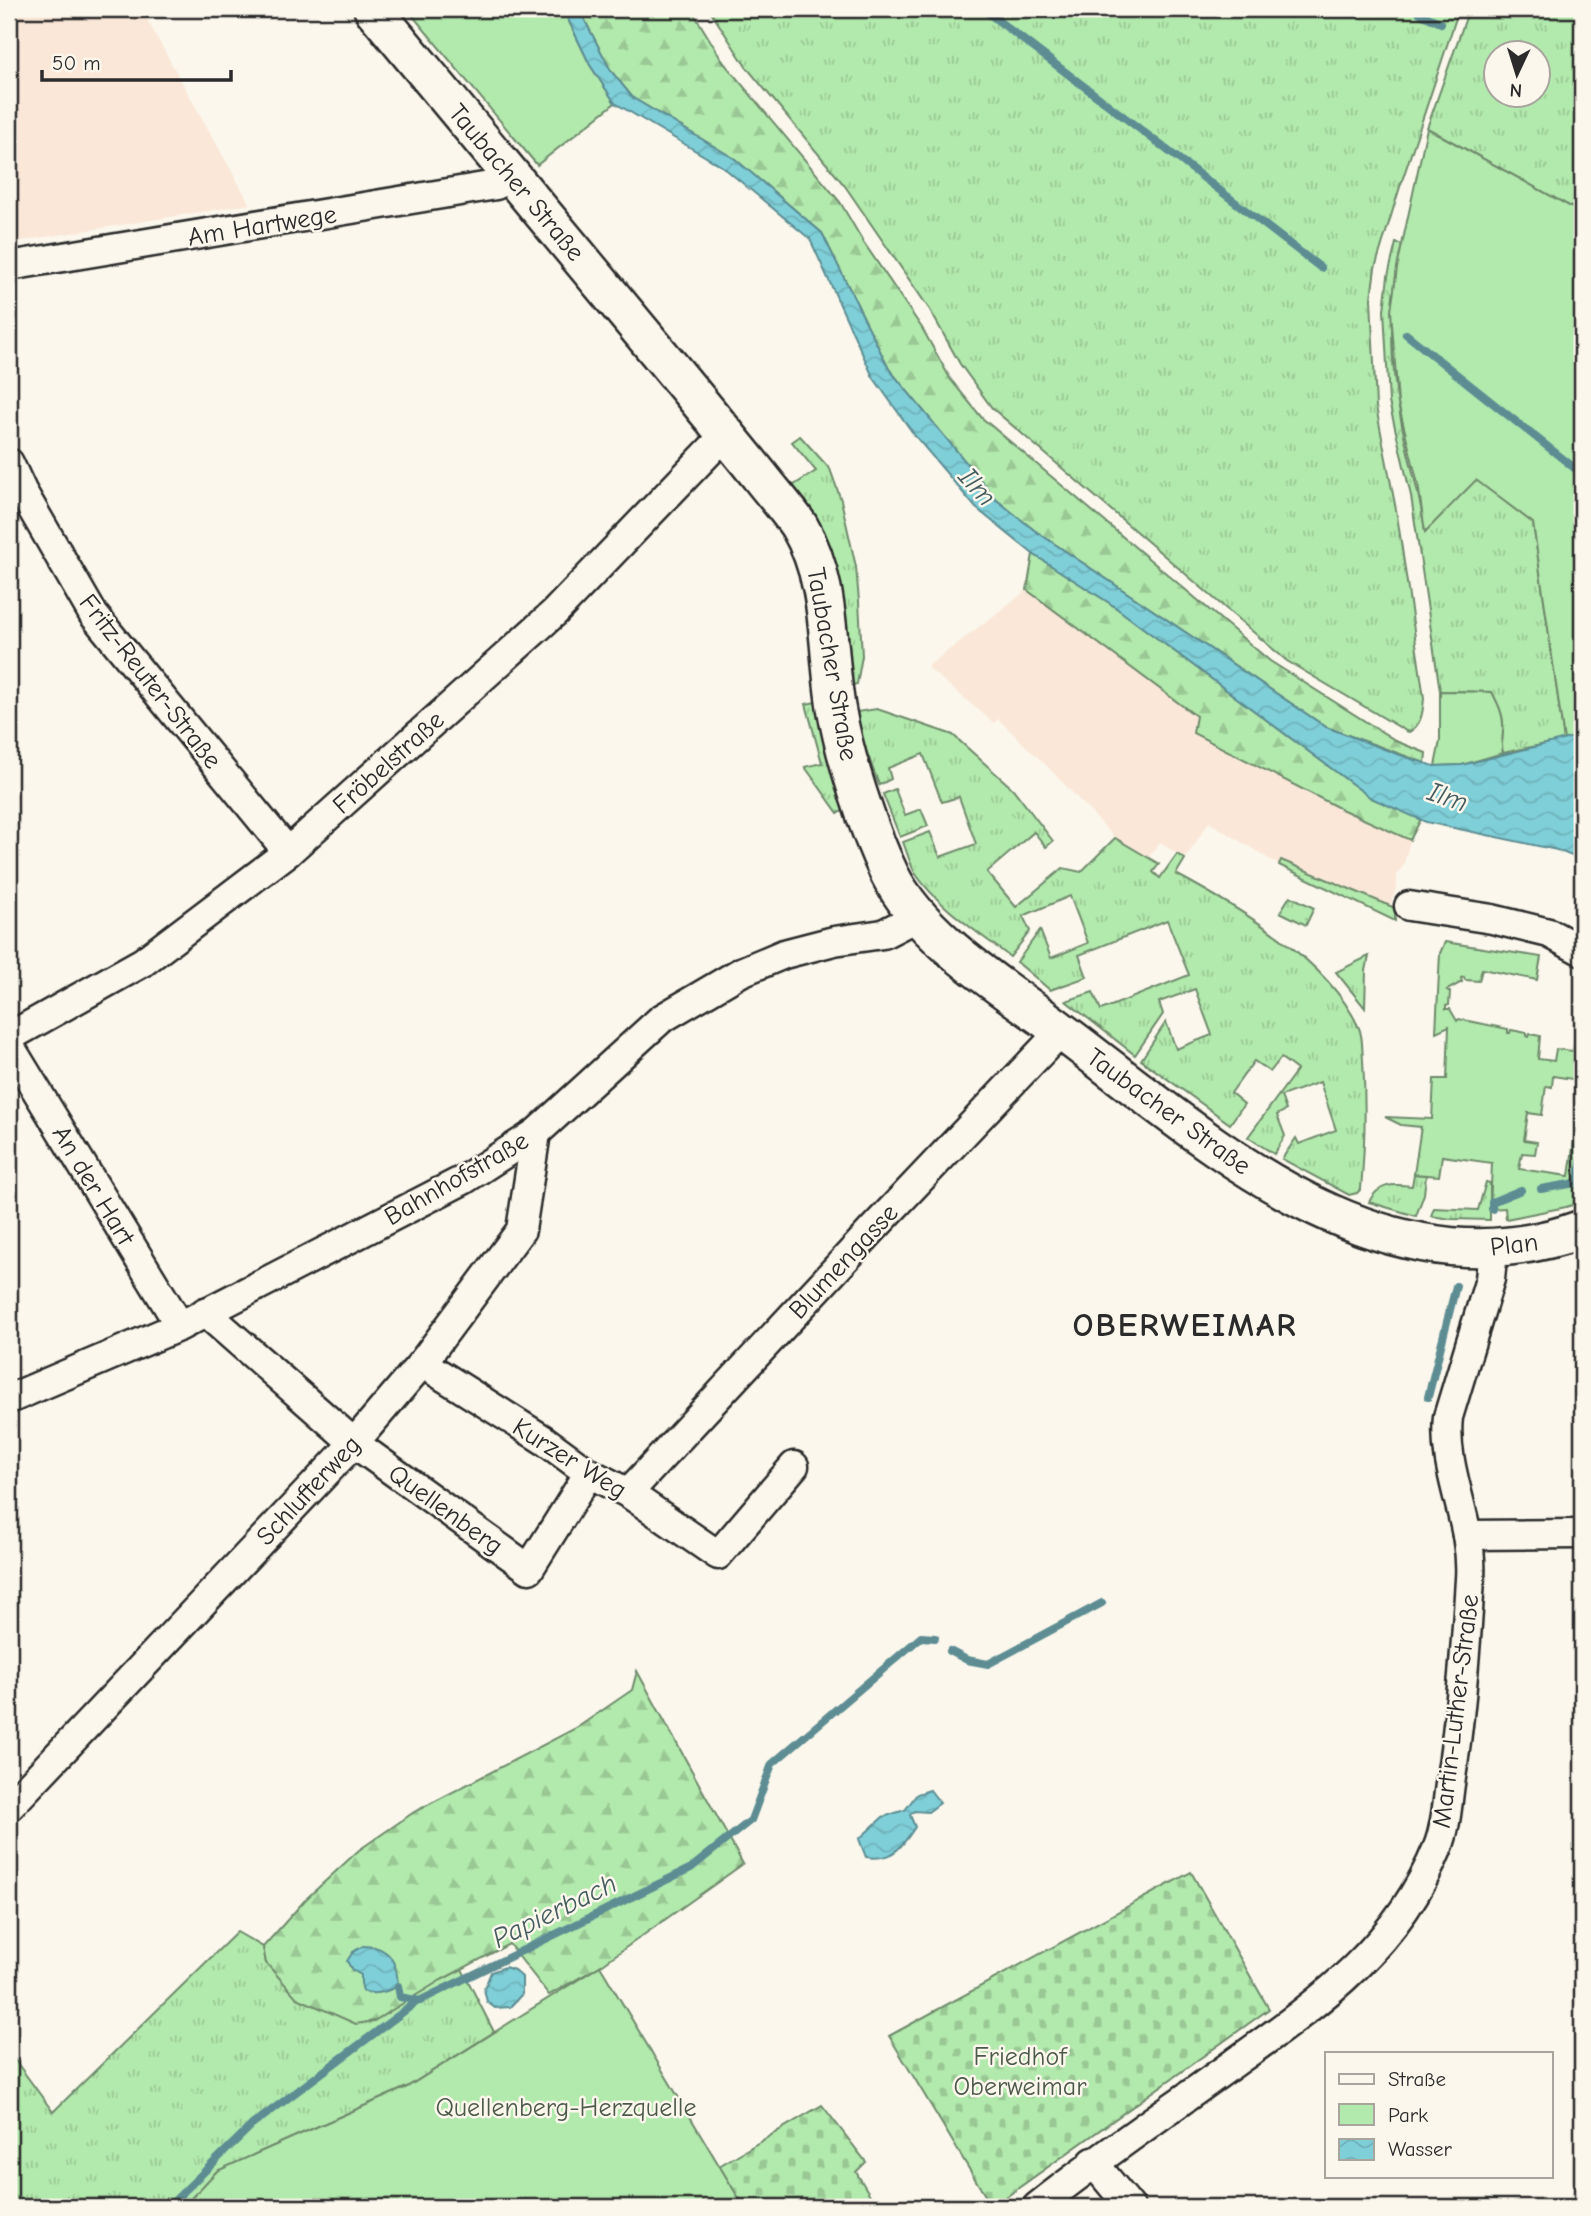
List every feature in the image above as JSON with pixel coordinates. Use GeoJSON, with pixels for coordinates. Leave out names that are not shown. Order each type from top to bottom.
{"type":"FeatureCollection","features":[{"type":"Feature","properties":{"kind":"street","name":"Taubacher Straße"},"geometry":{"type":"LineString","coordinates":[[373,9],[726,434],[784,505],[799,528],[812,552],[828,614],[835,703],[845,747],[889,873],[903,898],[918,916],[943,941],[1184,1125],[1260,1178],[1359,1225],[1396,1237],[1444,1246]]}},
{"type":"Feature","properties":{"kind":"street","name":"Am Hartwege"},"geometry":{"type":"LineString","coordinates":[[9,266],[496,186],[511,175]]}},
{"type":"Feature","properties":{"kind":"street","name":"Fröbelstraße"},"geometry":{"type":"LineString","coordinates":[[9,1037],[144,962],[288,852],[554,613],[726,434]]}},
{"type":"Feature","properties":{"kind":"street","name":"Fritz-Reuter-Straße"},"geometry":{"type":"LineString","coordinates":[[9,463],[22,491],[93,614],[288,852]]}},
{"type":"Feature","properties":{"kind":"street"},"geometry":{"type":"LineString","coordinates":[[1409,906],[1492,919],[1549,933],[1582,951]]}},
{"type":"Feature","properties":{"kind":"street","name":"Bahnhofstraße"},"geometry":{"type":"LineString","coordinates":[[9,1399],[180,1325],[465,1179],[536,1133],[661,1019],[741,972],[783,954],[834,941],[883,934],[918,916]]}},
{"type":"Feature","properties":{"kind":"street","name":"Blumengasse"},"geometry":{"type":"LineString","coordinates":[[628,1493],[1061,1031]]}},
{"type":"Feature","properties":{"kind":"street","name":"An der Hart"},"geometry":{"type":"LineString","coordinates":[[9,1045],[180,1325]]}},
{"type":"Feature","properties":{"kind":"street","name":"Schlufterweg"},"geometry":{"type":"LineString","coordinates":[[9,1807],[354,1443],[422,1363],[521,1230],[536,1133]]}},
{"type":"Feature","properties":{"kind":"street","name":"Plan"},"geometry":{"type":"LineString","coordinates":[[1444,1246],[1493,1248],[1536,1243],[1582,1229]]}},
{"type":"Feature","properties":{"kind":"street","name":"Martin-Luther-Straße"},"geometry":{"type":"LineString","coordinates":[[1037,2207],[1093,2162],[1309,2009],[1355,1969],[1400,1918],[1438,1847],[1443,1833],[1458,1724],[1471,1575],[1467,1535],[1447,1452],[1446,1437],[1448,1417],[1490,1279],[1493,1248]]}},
{"type":"Feature","properties":{"kind":"street","name":"Quellenberg"},"geometry":{"type":"LineString","coordinates":[[205,1312],[354,1443],[529,1569],[589,1473]]}},
{"type":"Feature","properties":{"kind":"street","name":"Kurzer Weg"},"geometry":{"type":"LineString","coordinates":[[422,1363],[544,1440],[589,1473],[628,1493],[718,1555],[794,1466]]}},
{"type":"Feature","properties":{"kind":"street"},"geometry":{"type":"LineString","coordinates":[[1467,1535],[1582,1534]]}},
{"type":"Feature","properties":{"kind":"street"},"geometry":{"type":"LineString","coordinates":[[1093,2162],[1130,2207]]}},
{"type":"Feature","properties":{"kind":"shaded area"},"geometry":{"type":"Polygon","coordinates":[[[9,9],[141,9],[250,204],[9,243],[9,9]]]}},
{"type":"Feature","properties":{"kind":"shaded area"},"geometry":{"type":"Polygon","coordinates":[[[1027,590],[1196,716],[1193,733],[1341,809],[1410,840],[1404,865],[1397,874],[1397,885],[1390,905],[1395,908],[1395,921],[1279,865],[1209,822],[1185,859],[1160,842],[1149,857],[1115,838],[998,719],[994,723],[927,667],[1027,590]]]}},
{"type":"Feature","properties":{"kind":"green space"},"geometry":{"type":"Polygon","coordinates":[[[407,9],[563,9],[590,65],[615,103],[537,165],[407,9]]]}},
{"type":"Feature","properties":{"kind":"green space"},"geometry":{"type":"Polygon","coordinates":[[[579,9],[691,9],[724,63],[840,202],[864,243],[922,328],[951,380],[982,418],[1270,661],[1398,742],[1426,753],[1425,763],[1326,727],[1034,530],[997,501],[889,369],[822,233],[735,159],[633,98],[611,71],[579,9]]]}},
{"type":"Feature","properties":{"kind":"green space"},"geometry":{"type":"Polygon","coordinates":[[[709,9],[1459,9],[1375,268],[1371,298],[1376,407],[1397,515],[1424,698],[1417,726],[1409,732],[1406,731],[1287,661],[992,408],[960,364],[930,310],[845,186],[747,68],[709,9]]]}},
{"type":"Feature","properties":{"kind":"green space"},"geometry":{"type":"Polygon","coordinates":[[[1469,9],[1582,9],[1582,213],[1427,128],[1469,9]]]}},
{"type":"Feature","properties":{"kind":"green space"},"geometry":{"type":"Polygon","coordinates":[[[1427,128],[1582,213],[1582,735],[1564,740],[1533,523],[1476,480],[1425,532],[1418,484],[1398,403],[1391,311],[1397,268],[1427,128]]]}},
{"type":"Feature","properties":{"kind":"green space"},"geometry":{"type":"Polygon","coordinates":[[[1396,243],[1402,245],[1392,310],[1394,376],[1425,531],[1476,479],[1533,523],[1564,740],[1503,753],[1502,716],[1492,692],[1440,691],[1411,496],[1389,402],[1384,310],[1396,243]]]}},
{"type":"Feature","properties":{"kind":"green space"},"geometry":{"type":"Polygon","coordinates":[[[800,436],[830,469],[841,500],[856,567],[862,656],[857,684],[848,686],[791,487],[816,471],[792,442],[800,436]]]}},
{"type":"Feature","properties":{"kind":"green space"},"geometry":{"type":"Polygon","coordinates":[[[1033,554],[1111,604],[1371,798],[1421,819],[1410,840],[1341,809],[1193,733],[1196,716],[1027,590],[1033,554]]]}},
{"type":"Feature","properties":{"kind":"green space"},"geometry":{"type":"Polygon","coordinates":[[[1440,691],[1492,692],[1502,716],[1503,753],[1462,765],[1435,766],[1440,741],[1440,691]]]}},
{"type":"Feature","properties":{"kind":"green space"},"geometry":{"type":"Polygon","coordinates":[[[816,702],[829,761],[846,810],[838,813],[805,767],[822,763],[806,704],[816,702]]]}},
{"type":"Feature","properties":{"kind":"green space"},"geometry":{"type":"Polygon","coordinates":[[[877,709],[953,735],[1013,789],[1053,841],[1046,847],[1034,832],[987,872],[1016,907],[1063,868],[1081,872],[1115,838],[1159,864],[1153,872],[1160,878],[1177,854],[1185,859],[1176,874],[1280,938],[1326,980],[1345,1003],[1362,1039],[1364,1140],[1361,1189],[1357,1193],[1349,1195],[1282,1159],[1296,1138],[1299,1144],[1336,1130],[1320,1082],[1281,1096],[1286,1110],[1277,1115],[1285,1136],[1274,1154],[1248,1137],[1297,1070],[1281,1058],[1270,1072],[1254,1061],[1231,1093],[1244,1104],[1230,1124],[1141,1060],[1166,1022],[1176,1049],[1212,1035],[1195,989],[1159,1002],[1163,1014],[1135,1055],[1066,1001],[1093,992],[1101,1010],[1189,975],[1167,920],[1079,955],[1087,977],[1050,990],[1017,962],[1040,930],[1051,958],[1088,943],[1070,896],[1023,916],[1030,931],[1010,957],[935,897],[915,873],[903,842],[930,832],[940,857],[976,844],[959,797],[942,802],[923,754],[888,768],[891,779],[879,785],[857,726],[856,712],[877,709]]]}},
{"type":"Feature","properties":{"kind":"green space"},"geometry":{"type":"Polygon","coordinates":[[[895,789],[905,815],[921,809],[928,826],[900,837],[883,794],[895,789]]]}},
{"type":"Feature","properties":{"kind":"green space"},"geometry":{"type":"Polygon","coordinates":[[[1281,860],[1395,908],[1395,921],[1279,865],[1281,860]]]}},
{"type":"Feature","properties":{"kind":"green space"},"geometry":{"type":"Polygon","coordinates":[[[1290,896],[1314,908],[1306,925],[1280,912],[1290,896]]]}},
{"type":"Feature","properties":{"kind":"green space"},"geometry":{"type":"Polygon","coordinates":[[[1445,942],[1541,957],[1537,980],[1482,969],[1479,981],[1461,978],[1462,982],[1447,990],[1450,992],[1446,1009],[1450,1009],[1457,1021],[1459,1019],[1508,1029],[1508,1033],[1511,1030],[1527,1033],[1529,1037],[1530,1034],[1540,1036],[1538,1059],[1554,1061],[1556,1049],[1573,1051],[1576,1036],[1582,1037],[1582,1202],[1506,1219],[1505,1208],[1490,1209],[1492,1163],[1442,1156],[1439,1176],[1414,1174],[1421,1127],[1401,1125],[1385,1117],[1432,1119],[1434,1079],[1447,1079],[1449,1026],[1436,1032],[1440,953],[1445,942]],[[1553,1076],[1552,1087],[1546,1086],[1542,1115],[1528,1113],[1524,1140],[1537,1142],[1535,1154],[1522,1153],[1519,1169],[1569,1176],[1581,1091],[1578,1090],[1579,1080],[1553,1076]]]}},
{"type":"Feature","properties":{"kind":"green space"},"geometry":{"type":"Polygon","coordinates":[[[1369,956],[1366,971],[1365,1008],[1336,972],[1369,956]]]}},
{"type":"Feature","properties":{"kind":"green space"},"geometry":{"type":"Polygon","coordinates":[[[1414,1174],[1426,1175],[1424,1194],[1416,1216],[1369,1202],[1377,1191],[1387,1186],[1412,1186],[1414,1174]]]}},
{"type":"Feature","properties":{"kind":"green space"},"geometry":{"type":"Polygon","coordinates":[[[1486,1182],[1490,1183],[1490,1220],[1431,1216],[1434,1208],[1478,1210],[1486,1182]]]}},
{"type":"Feature","properties":{"kind":"green space"},"geometry":{"type":"Polygon","coordinates":[[[637,1671],[743,1864],[600,1966],[549,1995],[509,1944],[441,1980],[374,2021],[356,2024],[297,1998],[266,1963],[263,1947],[306,1899],[359,1850],[414,1812],[578,1727],[632,1690],[637,1671]]]}},
{"type":"Feature","properties":{"kind":"green space","name":"Friedhof Oberweimar"},"geometry":{"type":"Polygon","coordinates":[[[1191,1872],[1269,2009],[992,2207],[889,2036],[1191,1872]]]}},
{"type":"Feature","properties":{"kind":"green space"},"geometry":{"type":"Polygon","coordinates":[[[237,1932],[263,1947],[266,1963],[441,1980],[462,1969],[494,2032],[407,2087],[217,2171],[183,2207],[9,2207],[9,2052],[53,2112],[237,1932]]]}},
{"type":"Feature","properties":{"kind":"green space","name":"Quellenberg-Herzquelle"},"geometry":{"type":"Polygon","coordinates":[[[600,1966],[744,2207],[183,2207],[217,2171],[407,2087],[600,1966]]]}},
{"type":"Feature","properties":{"kind":"green space"},"geometry":{"type":"Polygon","coordinates":[[[822,2105],[866,2162],[856,2172],[877,2207],[744,2207],[719,2166],[822,2105]]]}},
{"type":"Feature","properties":{"kind":"water","name":"Ilm"},"geometry":{"type":"Polygon","coordinates":[[[563,9],[579,9],[611,71],[633,98],[735,159],[822,233],[889,369],[997,500],[1034,530],[1326,727],[1434,766],[1462,765],[1582,735],[1582,860],[1557,850],[1426,822],[1371,798],[1111,604],[1033,554],[976,508],[915,436],[873,377],[810,239],[723,167],[615,103],[590,65],[563,9]]]}},
{"type":"Feature","properties":{"kind":"water"},"geometry":{"type":"Polygon","coordinates":[[[930,1790],[940,1803],[928,1812],[914,1811],[910,1815],[915,1827],[900,1847],[890,1855],[866,1857],[859,1839],[883,1817],[905,1810],[917,1794],[930,1790]]]}},
{"type":"Feature","properties":{"kind":"water"},"geometry":{"type":"Polygon","coordinates":[[[363,1946],[386,1952],[394,1963],[398,1986],[381,1993],[363,1991],[361,1975],[352,1970],[347,1961],[353,1952],[363,1946]]]}},
{"type":"Feature","properties":{"kind":"water"},"geometry":{"type":"Polygon","coordinates":[[[505,1967],[522,1977],[522,1994],[510,2007],[495,2008],[487,2002],[484,1989],[491,1972],[505,1967]]]}},
{"type":"Feature","properties":{"kind":"waterway"},"geometry":{"type":"LineString","coordinates":[[983,9],[1321,268]]}},
{"type":"Feature","properties":{"kind":"waterway"},"geometry":{"type":"LineString","coordinates":[[1415,9],[1441,23]]}},
{"type":"Feature","properties":{"kind":"waterway"},"geometry":{"type":"LineString","coordinates":[[1406,334],[1582,474]]}},
{"type":"Feature","properties":{"kind":"waterway","name":"Papierbach"},"geometry":{"type":"LineString","coordinates":[[1541,1189],[1576,1183],[1582,1156]]}},
{"type":"Feature","properties":{"kind":"waterway","name":"Papierbach"},"geometry":{"type":"LineString","coordinates":[[1492,1209],[1492,1202],[1521,1190]]}},
{"type":"Feature","properties":{"kind":"waterway","name":"Papierbach"},"geometry":{"type":"LineString","coordinates":[[1428,1397],[1456,1286]]}},
{"type":"Feature","properties":{"kind":"waterway","name":"Papierbach"},"geometry":{"type":"LineString","coordinates":[[950,1651],[967,1660],[988,1664],[1102,1603]]}},
{"type":"Feature","properties":{"kind":"waterway","name":"Papierbach"},"geometry":{"type":"LineString","coordinates":[[168,2207],[252,2125],[415,2003],[691,1868],[751,1820],[772,1764],[921,1637],[935,1638]]}},
{"type":"Feature","properties":{"kind":"waterway"},"geometry":{"type":"LineString","coordinates":[[398,1986],[400,1997],[420,2001]]}},
{"type":"Feature","properties":{"kind":"district","name":"OBERWEIMAR"},"geometry":{"type":"Point","coordinates":[1185,1324]}}]}
